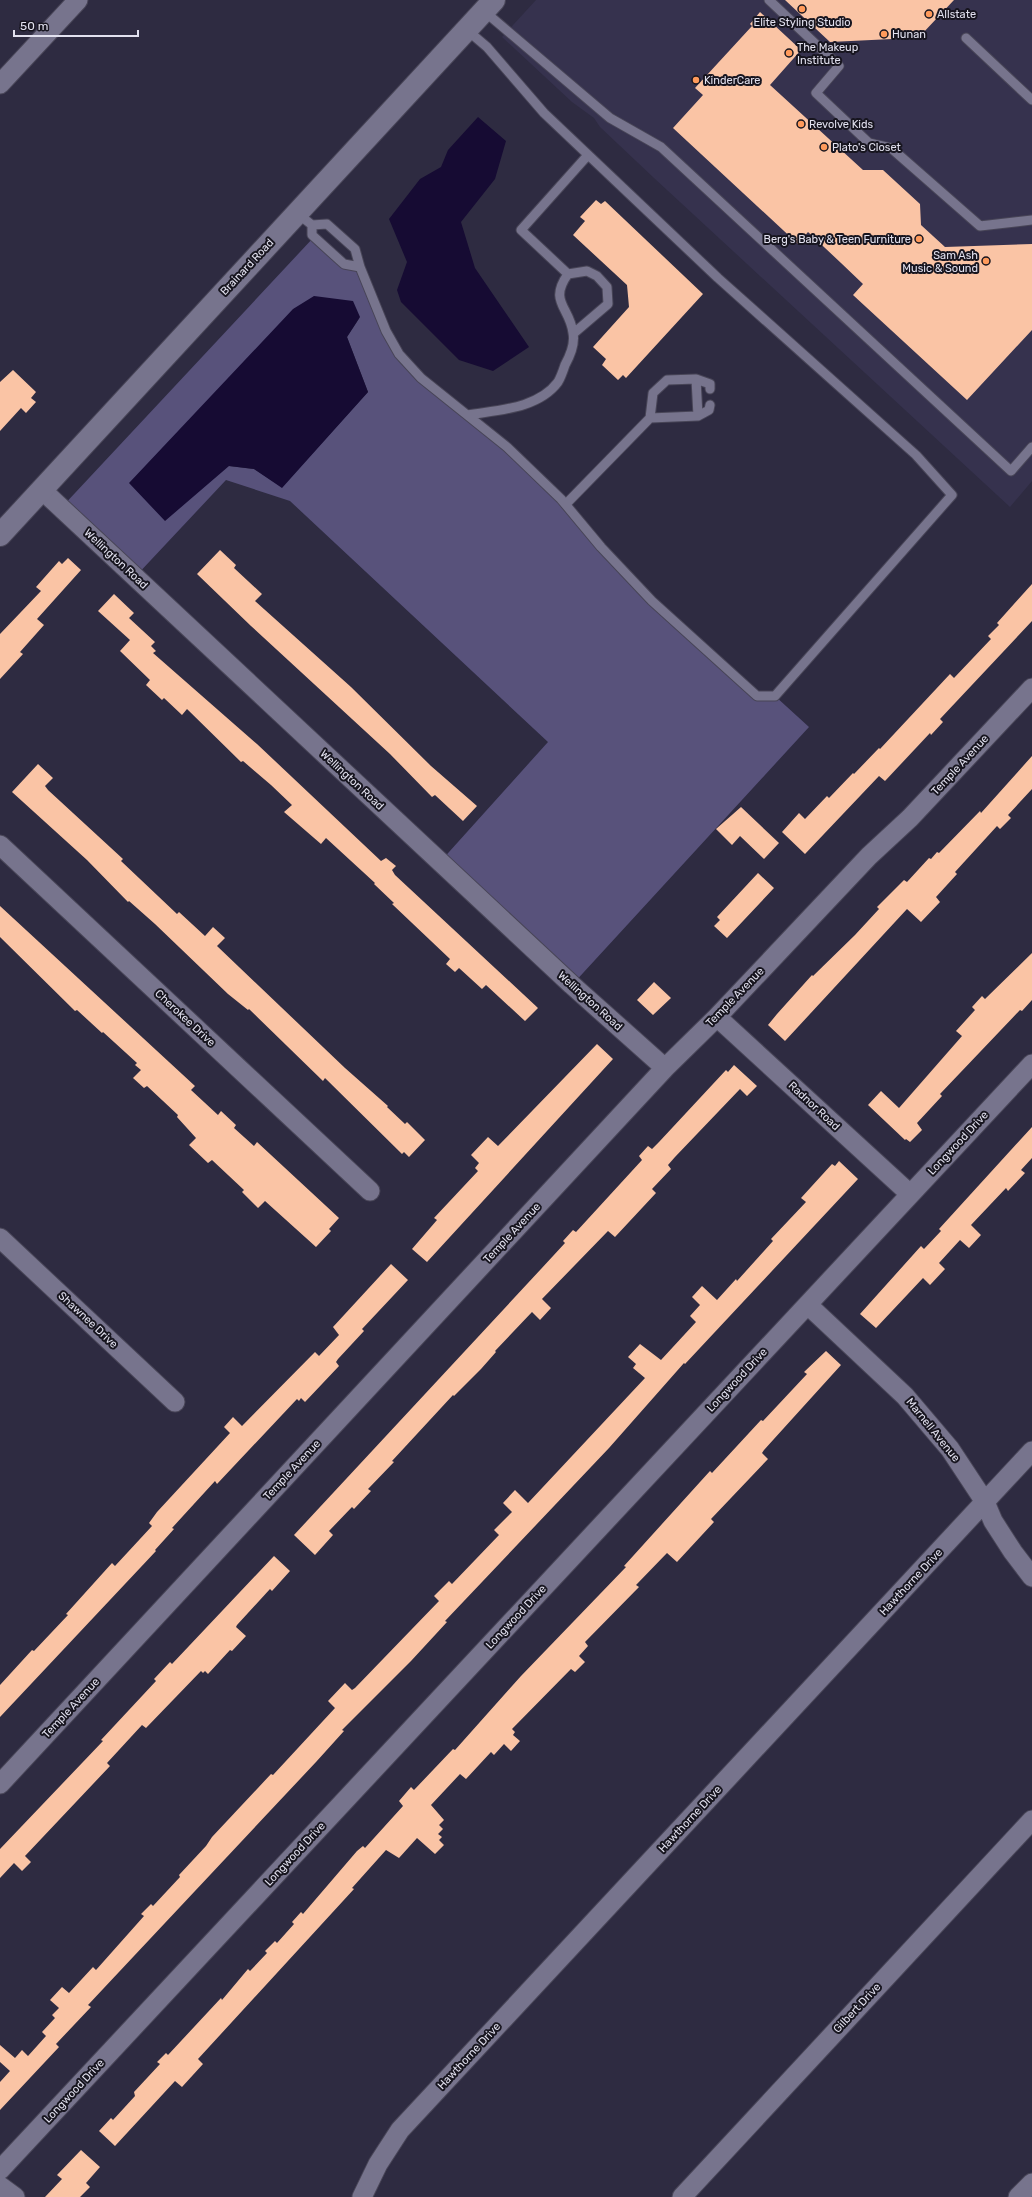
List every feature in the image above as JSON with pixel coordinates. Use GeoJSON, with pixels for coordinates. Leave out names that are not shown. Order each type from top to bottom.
{"type":"FeatureCollection","features":[{"type":"Feature","properties":{"kind":"main road","name":"Brainard Road"},"geometry":{"type":"LineString","coordinates":[[0,535],[305,219],[489,6]]}},
{"type":"Feature","properties":{"kind":"street"},"geometry":{"type":"LineString","coordinates":[[0,84],[78,0]]}},
{"type":"Feature","properties":{"kind":"street","name":"Wellington Road"},"geometry":{"type":"LineString","coordinates":[[42,490],[572,985],[665,1068]]}},
{"type":"Feature","properties":{"kind":"street","name":"Temple Avenue"},"geometry":{"type":"LineString","coordinates":[[0,1784],[665,1068],[717,1017],[870,856],[910,818],[1032,688]]}},
{"type":"Feature","properties":{"kind":"street","name":"Cherokee Drive"},"geometry":{"type":"LineString","coordinates":[[0,845],[370,1191]]}},
{"type":"Feature","properties":{"kind":"street","name":"Radnor Road"},"geometry":{"type":"LineString","coordinates":[[717,1017],[910,1194]]}},
{"type":"Feature","properties":{"kind":"street","name":"Longwood Drive"},"geometry":{"type":"LineString","coordinates":[[0,2170],[1032,1064]]}},
{"type":"Feature","properties":{"kind":"street","name":"Shawnee Drive"},"geometry":{"type":"LineString","coordinates":[[0,1238],[175,1402]]}},
{"type":"Feature","properties":{"kind":"street","name":"Marnell Avenue"},"geometry":{"type":"LineString","coordinates":[[808,1305],[905,1396],[950,1449],[985,1502],[993,1521],[1012,1552],[1032,1577]]}},
{"type":"Feature","properties":{"kind":"street","name":"Hawthorne Drive"},"geometry":{"type":"LineString","coordinates":[[362,2197],[378,2164],[400,2130],[1032,1451]]}},
{"type":"Feature","properties":{"kind":"street","name":"Gilbert Drive"},"geometry":{"type":"LineString","coordinates":[[682,2197],[1032,1820]]}},
{"type":"Feature","properties":{"kind":"street"},"geometry":{"type":"LineString","coordinates":[[1018,2197],[1032,2182]]}},
{"type":"Feature","properties":{"kind":"street"},"geometry":{"type":"LineString","coordinates":[[0,2186],[15,2197]]}},
{"type":"Feature","properties":{"kind":"lane"},"geometry":{"type":"LineString","coordinates":[[769,0],[839,66],[816,93],[869,143],[891,148],[980,226],[1032,220]]}},
{"type":"Feature","properties":{"kind":"lane"},"geometry":{"type":"LineString","coordinates":[[489,6],[610,118],[661,147],[1011,471],[1032,447]]}},
{"type":"Feature","properties":{"kind":"lane"},"geometry":{"type":"LineString","coordinates":[[305,219],[327,224],[355,249],[360,267],[386,331],[399,354],[421,378],[507,447],[566,504],[601,547],[663,612],[757,696],[775,696],[952,495],[916,455],[718,278],[544,113],[487,47],[467,30]]}},
{"type":"Feature","properties":{"kind":"lane"},"geometry":{"type":"LineString","coordinates":[[966,38],[1032,100]]}},
{"type":"Feature","properties":{"kind":"lane"},"geometry":{"type":"LineString","coordinates":[[568,274],[521,230],[588,155]]}},
{"type":"Feature","properties":{"kind":"lane"},"geometry":{"type":"LineString","coordinates":[[305,219],[312,235],[344,264],[360,267]]}},
{"type":"Feature","properties":{"kind":"lane"},"geometry":{"type":"LineString","coordinates":[[468,415],[523,405],[542,396],[558,382],[570,356],[574,333],[558,296],[562,282],[568,274],[587,271],[597,276],[606,287],[608,304],[574,333]]}},
{"type":"Feature","properties":{"kind":"lane"},"geometry":{"type":"LineString","coordinates":[[566,504],[650,418],[653,393],[668,380],[696,379],[710,384],[710,389]]}},
{"type":"Feature","properties":{"kind":"lane"},"geometry":{"type":"LineString","coordinates":[[696,379],[698,416]]}},
{"type":"Feature","properties":{"kind":"lane"},"geometry":{"type":"LineString","coordinates":[[650,418],[698,416],[710,410],[710,405]]}},
{"type":"Feature","properties":{"kind":"shaded area"},"geometry":{"type":"Polygon","coordinates":[[[536,0],[1032,0],[1032,481],[1010,507],[654,178],[600,127],[594,118],[572,102],[502,37],[536,0]]]}},
{"type":"Feature","properties":{"kind":"shaded area"},"geometry":{"type":"Polygon","coordinates":[[[478,117],[506,141],[495,179],[461,222],[475,268],[529,347],[493,371],[459,360],[401,302],[397,290],[407,262],[389,219],[420,179],[441,167],[448,150],[478,117]]]}},
{"type":"Feature","properties":{"kind":"shaded area"},"geometry":{"type":"Polygon","coordinates":[[[314,237],[344,264],[360,267],[399,354],[507,447],[601,547],[757,696],[775,696],[809,727],[572,985],[440,862],[548,742],[290,501],[226,480],[135,577],[61,508],[314,237]],[[360,317],[229,466],[254,469],[282,487],[368,392],[347,337],[360,317]]]}},
{"type":"Feature","properties":{"kind":"shaded area"},"geometry":{"type":"Polygon","coordinates":[[[314,296],[353,301],[360,317],[347,337],[368,392],[282,488],[254,469],[229,466],[165,521],[129,483],[293,309],[314,296]]]}},
{"type":"Feature","properties":{"kind":"building"},"geometry":{"type":"Polygon","coordinates":[[[785,0],[954,0],[922,34],[913,38],[830,42],[785,0]]]}},
{"type":"Feature","properties":{"kind":"building"},"geometry":{"type":"Polygon","coordinates":[[[760,12],[801,50],[770,85],[863,170],[883,170],[920,204],[921,225],[945,247],[1032,244],[1032,330],[967,400],[853,295],[863,284],[808,232],[798,244],[673,128],[703,95],[695,88],[752,26],[750,24],[760,12]]]}},
{"type":"Feature","properties":{"kind":"building"},"geometry":{"type":"Polygon","coordinates":[[[596,200],[601,204],[605,201],[703,294],[626,378],[623,375],[618,380],[602,365],[606,359],[593,347],[629,307],[627,285],[573,235],[585,221],[580,217],[596,200]]]}},
{"type":"Feature","properties":{"kind":"building"},"geometry":{"type":"Polygon","coordinates":[[[13,370],[36,392],[31,398],[36,402],[26,413],[21,408],[0,431],[0,382],[13,370]]]}},
{"type":"Feature","properties":{"kind":"building"},"geometry":{"type":"Polygon","coordinates":[[[220,550],[236,565],[234,568],[262,594],[255,601],[351,687],[431,766],[477,806],[463,821],[435,795],[432,797],[390,754],[197,574],[220,550]]]}},
{"type":"Feature","properties":{"kind":"building"},"geometry":{"type":"Polygon","coordinates":[[[68,558],[81,570],[37,619],[44,625],[20,652],[23,654],[0,679],[0,634],[41,591],[36,587],[59,561],[62,564],[68,558]]]}},
{"type":"Feature","properties":{"kind":"building"},"geometry":{"type":"Polygon","coordinates":[[[1032,584],[1032,621],[940,719],[943,722],[931,735],[930,733],[885,781],[879,776],[805,854],[782,832],[799,813],[805,819],[827,796],[829,798],[879,748],[880,749],[950,674],[954,678],[991,639],[988,636],[999,625],[997,623],[1032,584]]]}},
{"type":"Feature","properties":{"kind":"building"},"geometry":{"type":"Polygon","coordinates":[[[114,594],[134,613],[129,618],[155,642],[151,646],[156,651],[153,653],[257,744],[381,861],[386,858],[396,866],[392,870],[395,875],[538,1008],[525,1021],[486,985],[482,989],[459,968],[455,972],[446,964],[450,959],[392,904],[394,903],[374,884],[375,883],[326,838],[321,844],[284,812],[292,805],[271,785],[243,761],[241,762],[187,709],[182,715],[164,698],[162,700],[146,685],[150,680],[120,651],[130,640],[98,611],[114,594]]]}},
{"type":"Feature","properties":{"kind":"building"},"geometry":{"type":"Polygon","coordinates":[[[1032,756],[1032,789],[1008,815],[1011,818],[1000,829],[997,826],[955,872],[957,874],[936,897],[940,902],[921,922],[907,909],[785,1041],[768,1025],[777,1014],[812,975],[813,976],[855,935],[879,909],[877,907],[904,880],[907,882],[929,858],[931,859],[937,852],[939,853],[980,811],[981,813],[1032,756]]]}},
{"type":"Feature","properties":{"kind":"building"},"geometry":{"type":"Polygon","coordinates":[[[38,764],[53,778],[45,786],[48,790],[123,859],[121,861],[177,914],[179,912],[205,936],[213,927],[225,938],[217,946],[345,1068],[388,1106],[387,1107],[405,1124],[407,1122],[425,1140],[409,1157],[404,1152],[402,1154],[325,1078],[323,1081],[249,1009],[248,1010],[228,994],[155,924],[129,901],[128,902],[87,860],[12,792],[38,764]]]}},
{"type":"Feature","properties":{"kind":"building"},"geometry":{"type":"Polygon","coordinates":[[[741,807],[779,843],[764,859],[740,836],[732,845],[716,829],[741,807]]]}},
{"type":"Feature","properties":{"kind":"building"},"geometry":{"type":"Polygon","coordinates":[[[758,873],[774,888],[727,938],[714,926],[720,920],[717,917],[758,873]]]}},
{"type":"Feature","properties":{"kind":"building"},"geometry":{"type":"Polygon","coordinates":[[[0,906],[195,1086],[191,1090],[218,1115],[221,1111],[236,1125],[234,1128],[254,1146],[257,1142],[339,1218],[329,1229],[331,1231],[316,1247],[265,1201],[258,1208],[242,1192],[244,1190],[212,1160],[208,1163],[189,1145],[196,1138],[177,1117],[178,1115],[147,1086],[144,1088],[133,1078],[141,1070],[135,1065],[137,1063],[77,1010],[75,1011],[0,937],[0,906]]]}},
{"type":"Feature","properties":{"kind":"building"},"geometry":{"type":"Polygon","coordinates":[[[1032,953],[1032,1000],[1022,1011],[1020,1010],[940,1094],[942,1096],[917,1123],[922,1130],[910,1142],[906,1139],[905,1140],[868,1105],[881,1091],[899,1108],[962,1036],[956,1031],[975,1010],[972,1007],[982,996],[985,999],[1032,953]]]}},
{"type":"Feature","properties":{"kind":"building"},"geometry":{"type":"Polygon","coordinates":[[[654,982],[671,998],[653,1015],[637,1000],[654,982]]]}},
{"type":"Feature","properties":{"kind":"building"},"geometry":{"type":"Polygon","coordinates":[[[597,1044],[613,1059],[427,1262],[412,1249],[437,1220],[434,1218],[478,1171],[475,1168],[479,1163],[471,1155],[488,1137],[498,1146],[597,1044]]]}},
{"type":"Feature","properties":{"kind":"building"},"geometry":{"type":"Polygon","coordinates":[[[734,1065],[757,1086],[747,1096],[740,1089],[675,1157],[668,1165],[671,1169],[652,1189],[656,1193],[615,1237],[608,1231],[542,1299],[551,1308],[540,1320],[532,1312],[495,1351],[496,1352],[481,1369],[454,1396],[453,1395],[392,1461],[394,1462],[368,1489],[371,1491],[354,1509],[352,1507],[329,1531],[333,1535],[315,1555],[294,1535],[565,1243],[563,1241],[573,1230],[576,1232],[642,1160],[639,1156],[648,1146],[652,1149],[726,1070],[728,1072],[734,1065]]]}},
{"type":"Feature","properties":{"kind":"building"},"geometry":{"type":"Polygon","coordinates":[[[1032,1127],[1032,1158],[1021,1170],[1025,1173],[1008,1191],[1006,1188],[971,1225],[981,1235],[969,1248],[960,1240],[939,1263],[945,1269],[930,1285],[923,1278],[876,1328],[860,1314],[921,1246],[924,1249],[941,1231],[939,1229],[1032,1127]]]}},
{"type":"Feature","properties":{"kind":"building"},"geometry":{"type":"Polygon","coordinates":[[[839,1161],[858,1179],[685,1364],[684,1363],[609,1448],[445,1621],[447,1622],[411,1661],[342,1730],[344,1731],[316,1762],[88,2005],[91,2007],[56,2044],[59,2047],[0,2110],[0,2082],[10,2071],[0,2062],[0,2045],[15,2058],[22,2050],[28,2056],[46,2036],[42,2032],[55,2018],[52,2015],[59,2008],[50,2000],[62,1987],[69,1993],[93,1967],[96,1970],[144,1916],[141,1914],[151,1904],[153,1906],[180,1877],[179,1875],[206,1846],[212,1837],[271,1774],[273,1775],[335,1708],[328,1701],[345,1683],[352,1690],[355,1688],[439,1601],[434,1596],[449,1581],[452,1584],[499,1535],[494,1530],[512,1512],[503,1503],[515,1490],[528,1503],[645,1378],[633,1368],[636,1364],[628,1357],[640,1344],[661,1360],[696,1322],[690,1316],[700,1305],[692,1297],[702,1286],[717,1300],[736,1279],[737,1281],[773,1241],[771,1239],[806,1202],[801,1198],[832,1164],[835,1166],[839,1161]]]}},
{"type":"Feature","properties":{"kind":"building"},"geometry":{"type":"Polygon","coordinates":[[[391,1264],[408,1280],[362,1329],[364,1331],[336,1362],[339,1366],[305,1402],[301,1398],[299,1401],[297,1399],[217,1484],[215,1481],[172,1528],[174,1529],[155,1550],[156,1551],[0,1717],[0,1685],[32,1650],[34,1651],[68,1615],[66,1614],[112,1563],[115,1566],[152,1526],[149,1523],[157,1512],[230,1433],[224,1427],[233,1417],[242,1426],[315,1352],[319,1356],[339,1335],[333,1327],[391,1264]]]}},
{"type":"Feature","properties":{"kind":"building"},"geometry":{"type":"Polygon","coordinates":[[[826,1351],[841,1365],[764,1450],[762,1453],[768,1459],[711,1519],[714,1522],[677,1562],[667,1553],[636,1585],[639,1587],[585,1642],[588,1646],[579,1656],[585,1662],[575,1672],[571,1669],[512,1729],[515,1732],[513,1735],[520,1741],[511,1751],[504,1744],[494,1755],[491,1752],[466,1779],[460,1774],[431,1805],[444,1820],[439,1825],[443,1829],[438,1834],[442,1837],[439,1840],[444,1845],[435,1854],[417,1838],[399,1858],[386,1850],[352,1888],[354,1889],[198,2059],[203,2064],[182,2087],[175,2081],[115,2146],[99,2131],[111,2118],[113,2120],[135,2096],[134,2092],[160,2064],[157,2062],[166,2053],[168,2055],[221,1998],[222,2000],[248,1969],[250,1971],[267,1953],[265,1951],[275,1941],[277,1943],[294,1924],[292,1922],[301,1912],[303,1914],[357,1851],[363,1846],[365,1848],[403,1806],[399,1801],[411,1787],[414,1790],[453,1749],[455,1750],[521,1676],[626,1567],[624,1566],[710,1471],[712,1473],[761,1420],[763,1421],[807,1374],[804,1372],[826,1351]]]}},
{"type":"Feature","properties":{"kind":"building"},"geometry":{"type":"Polygon","coordinates":[[[274,1556],[290,1571],[272,1591],[270,1589],[237,1625],[236,1627],[246,1636],[232,1651],[230,1650],[208,1674],[205,1671],[203,1673],[201,1671],[146,1728],[142,1725],[107,1763],[110,1766],[25,1856],[31,1862],[22,1871],[14,1863],[0,1878],[0,1849],[103,1741],[101,1740],[156,1681],[154,1679],[170,1662],[172,1664],[274,1556]]]}},
{"type":"Feature","properties":{"kind":"building"},"geometry":{"type":"Polygon","coordinates":[[[81,2150],[100,2167],[86,2183],[90,2187],[80,2197],[45,2197],[62,2179],[57,2175],[81,2150]]]}},
{"type":"Feature","properties":{"kind":"place","name":"Elite Styling Studio"},"geometry":{"type":"Point","coordinates":[802,9]}},
{"type":"Feature","properties":{"kind":"place","name":"Allstate"},"geometry":{"type":"Point","coordinates":[929,14]}},
{"type":"Feature","properties":{"kind":"place","name":"Hunan"},"geometry":{"type":"Point","coordinates":[884,34]}},
{"type":"Feature","properties":{"kind":"place","name":"The Makeup Institute"},"geometry":{"type":"Point","coordinates":[789,53]}},
{"type":"Feature","properties":{"kind":"place","name":"KinderCare"},"geometry":{"type":"Point","coordinates":[696,80]}},
{"type":"Feature","properties":{"kind":"place","name":"Revolve Kids"},"geometry":{"type":"Point","coordinates":[801,124]}},
{"type":"Feature","properties":{"kind":"place","name":"Plato's Closet"},"geometry":{"type":"Point","coordinates":[824,147]}},
{"type":"Feature","properties":{"kind":"place","name":"Berg's Baby & Teen Furniture"},"geometry":{"type":"Point","coordinates":[919,239]}},
{"type":"Feature","properties":{"kind":"place","name":"Sam Ash Music & Sound"},"geometry":{"type":"Point","coordinates":[986,261]}}]}
